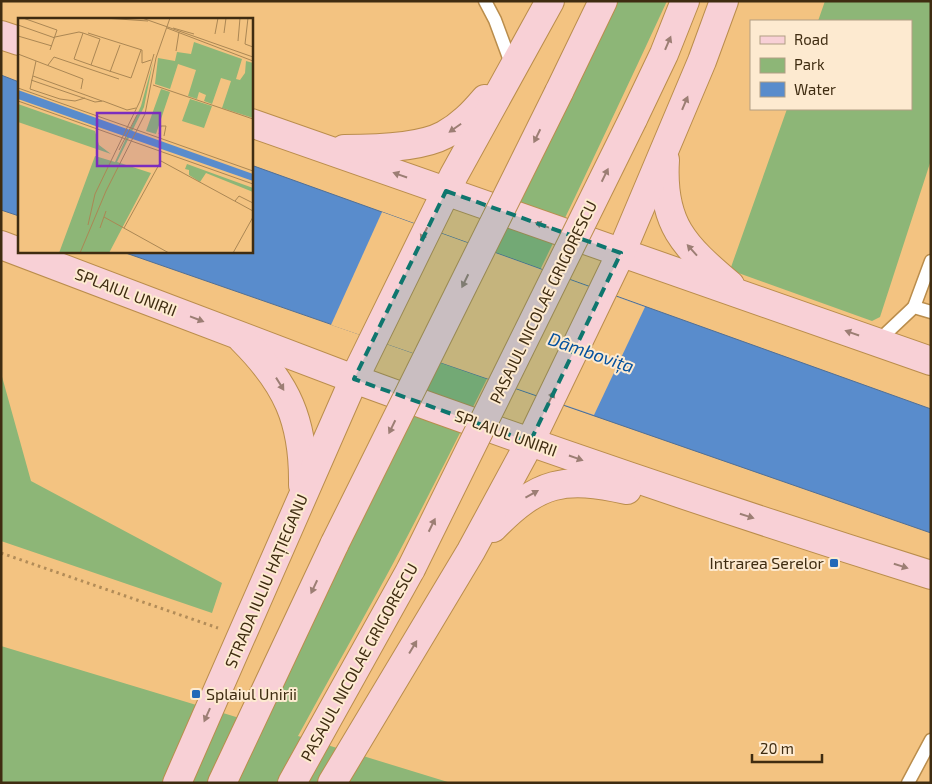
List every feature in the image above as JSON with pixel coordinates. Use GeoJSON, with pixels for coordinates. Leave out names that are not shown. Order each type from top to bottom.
{"type":"FeatureCollection","features":[{"type":"Feature","properties":{"kind":"main road"},"geometry":{"type":"LineString","coordinates":[[326,149],[387,147],[429,142],[444,136],[460,125],[513,68],[550,1]]}},
{"type":"Feature","properties":{"kind":"main road"},"geometry":{"type":"LineString","coordinates":[[222,783],[334,543],[603,1]]}},
{"type":"Feature","properties":{"kind":"main road","name":"PASAJUL NICOLAE GRIGORESCU"},"geometry":{"type":"LineString","coordinates":[[292,783],[411,569],[633,120],[664,54],[685,1]]}},
{"type":"Feature","properties":{"kind":"main road"},"geometry":{"type":"LineString","coordinates":[[332,783],[471,551],[530,442],[621,254],[702,61],[724,1]]}},
{"type":"Feature","properties":{"kind":"main road"},"geometry":{"type":"LineString","coordinates":[[1,35],[18,41]]}},
{"type":"Feature","properties":{"kind":"main road","name":"STRADA IULIU HAȚIEGANU"},"geometry":{"type":"LineString","coordinates":[[177,783],[354,378],[446,191],[513,68]]}},
{"type":"Feature","properties":{"kind":"main road"},"geometry":{"type":"LineString","coordinates":[[252,122],[621,254],[931,361]]}},
{"type":"Feature","properties":{"kind":"main road"},"geometry":{"type":"LineString","coordinates":[[666,148],[664,175],[666,198],[672,221],[681,238],[693,252],[741,294]]}},
{"type":"Feature","properties":{"kind":"main road","name":"SPLAIUL UNIRII"},"geometry":{"type":"LineString","coordinates":[[1,245],[18,251]]}},
{"type":"Feature","properties":{"kind":"main road","name":"SPLAIUL UNIRII"},"geometry":{"type":"LineString","coordinates":[[20,252],[530,442],[700,500],[931,575]]}},
{"type":"Feature","properties":{"kind":"main road"},"geometry":{"type":"LineString","coordinates":[[237,334],[270,368],[291,405],[298,426],[302,450],[303,494]]}},
{"type":"Feature","properties":{"kind":"main road"},"geometry":{"type":"LineString","coordinates":[[471,551],[524,499],[537,491],[553,485],[568,482],[598,484],[648,494],[700,500]]}},
{"type":"Feature","properties":{"kind":"lane"},"geometry":{"type":"LineString","coordinates":[[485,1],[495,20],[513,68]]}},
{"type":"Feature","properties":{"kind":"lane"},"geometry":{"type":"LineString","coordinates":[[877,342],[914,306],[931,260]]}},
{"type":"Feature","properties":{"kind":"lane"},"geometry":{"type":"LineString","coordinates":[[914,306],[931,312]]}},
{"type":"Feature","properties":{"kind":"lane"},"geometry":{"type":"LineString","coordinates":[[908,783],[931,740]]}},
{"type":"Feature","properties":{"kind":"path"},"geometry":{"type":"LineString","coordinates":[[1,553],[241,636]]}},
{"type":"Feature","properties":{"kind":"highlighted area"},"geometry":{"type":"Polygon","coordinates":[[[446,191],[621,253],[530,442],[354,379],[446,191]]]}},
{"type":"Feature","properties":{"kind":"green space"},"geometry":{"type":"Polygon","coordinates":[[[612,1],[667,1],[549,252],[457,438],[395,560],[298,736],[451,783],[1,783],[1,646],[263,725],[612,1]]]}},
{"type":"Feature","properties":{"kind":"green space"},"geometry":{"type":"Polygon","coordinates":[[[825,1],[931,1],[931,160],[880,317],[872,321],[730,270],[787,110],[912,110],[912,20],[818,20],[825,1]]]}},
{"type":"Feature","properties":{"kind":"green space"},"geometry":{"type":"Polygon","coordinates":[[[1,373],[31,481],[222,583],[212,613],[1,541],[1,373]]]}},
{"type":"Feature","properties":{"kind":"water"},"geometry":{"type":"Polygon","coordinates":[[[1,75],[18,82],[18,216],[1,210],[1,75]]]}},
{"type":"Feature","properties":{"kind":"water","name":"Dâmbovița"},"geometry":{"type":"Polygon","coordinates":[[[252,165],[931,409],[931,533],[123,252],[252,252],[252,165]]]}},
{"type":"Feature","properties":{"kind":"pier"},"geometry":{"type":"Polygon","coordinates":[[[382,212],[645,307],[594,415],[331,325],[382,212]]]}},
{"type":"Feature","properties":{"kind":"place","name":"Intrarea Serelor"},"geometry":{"type":"Point","coordinates":[834,563]}},
{"type":"Feature","properties":{"kind":"place","name":"Splaiul Unirii"},"geometry":{"type":"Point","coordinates":[196,694]}}]}
